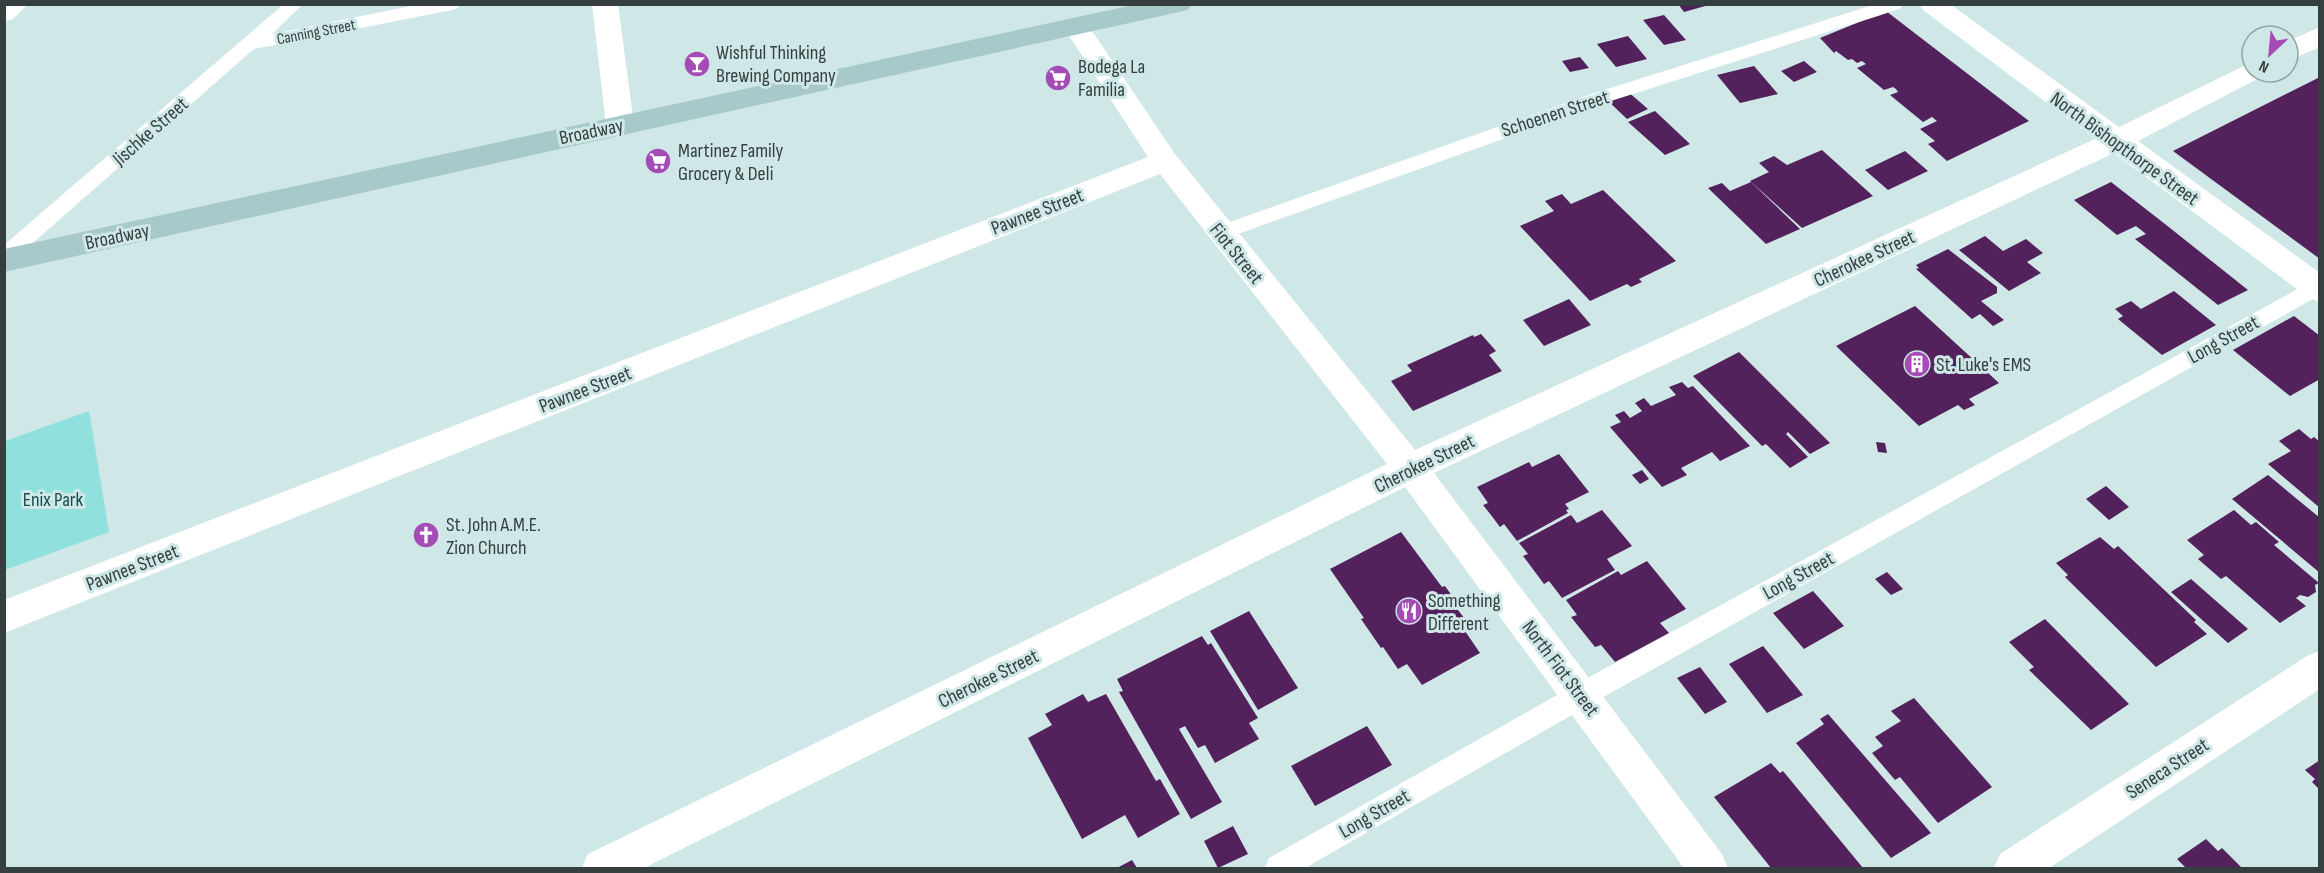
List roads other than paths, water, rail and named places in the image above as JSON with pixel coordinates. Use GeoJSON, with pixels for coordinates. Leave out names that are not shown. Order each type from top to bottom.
{"type":"FeatureCollection","features":[{"type":"Feature","properties":{"kind":"main road","name":"Broadway"},"geometry":{"type":"LineString","coordinates":[[4,259],[1077,28],[1179,4]]}},
{"type":"Feature","properties":{"kind":"street"},"geometry":{"type":"LineString","coordinates":[[4,13],[15,4]]}},
{"type":"Feature","properties":{"kind":"street"},"geometry":{"type":"LineString","coordinates":[[605,4],[620,125]]}},
{"type":"Feature","properties":{"kind":"street","name":"North Bishopthorpe Street"},"geometry":{"type":"LineString","coordinates":[[1932,4],[2115,141],[2318,288]]}},
{"type":"Feature","properties":{"kind":"street","name":"Fiot Street"},"geometry":{"type":"LineString","coordinates":[[1077,28],[1165,161],[1220,233],[1411,468]]}},
{"type":"Feature","properties":{"kind":"street"},"geometry":{"type":"LineString","coordinates":[[2300,46],[2319,36]]}},
{"type":"Feature","properties":{"kind":"street","name":"Cherokee Street"},"geometry":{"type":"LineString","coordinates":[[602,868],[1411,468],[2115,141],[2240,77]]}},
{"type":"Feature","properties":{"kind":"street","name":"Pawnee Street"},"geometry":{"type":"LineString","coordinates":[[4,617],[1165,161]]}},
{"type":"Feature","properties":{"kind":"street","name":"North Fiot Street"},"geometry":{"type":"LineString","coordinates":[[1411,468],[1582,695],[1708,868]]}},
{"type":"Feature","properties":{"kind":"street","name":"Seneca Street"},"geometry":{"type":"LineString","coordinates":[[2014,868],[2319,668]]}},
{"type":"Feature","properties":{"kind":"lane","name":"Jischke Street"},"geometry":{"type":"LineString","coordinates":[[4,259],[295,4]]}},
{"type":"Feature","properties":{"kind":"lane","name":"Canning Street"},"geometry":{"type":"LineString","coordinates":[[250,44],[453,4]]}},
{"type":"Feature","properties":{"kind":"lane","name":"Schoenen Street"},"geometry":{"type":"LineString","coordinates":[[1220,233],[1467,142],[1710,61],[1820,30],[1895,4]]}},
{"type":"Feature","properties":{"kind":"lane","name":"Long Street"},"geometry":{"type":"LineString","coordinates":[[1278,868],[1582,695],[2318,288]]}},
{"type":"Feature","properties":{"kind":"place","name":"Wishful Thinking Brewing Company"},"geometry":{"type":"Point","coordinates":[697,64]}},
{"type":"Feature","properties":{"kind":"place","name":"Bodega La Familia"},"geometry":{"type":"Point","coordinates":[1058,78]}},
{"type":"Feature","properties":{"kind":"place","name":"Martinez Family Grocery & Deli"},"geometry":{"type":"Point","coordinates":[658,161]}},
{"type":"Feature","properties":{"kind":"place","name":"St. Luke's EMS"},"geometry":{"type":"Point","coordinates":[1917,364]}},
{"type":"Feature","properties":{"kind":"place","name":"St. John A.M.E. Zion Church"},"geometry":{"type":"Point","coordinates":[426,535]}},
{"type":"Feature","properties":{"kind":"place","name":"Something Different"},"geometry":{"type":"Point","coordinates":[1409,611]}},
{"type":"Feature","properties":{"kind":"park label","name":"Enix Park"},"geometry":{"type":"Point","coordinates":[53,499]}}]}
